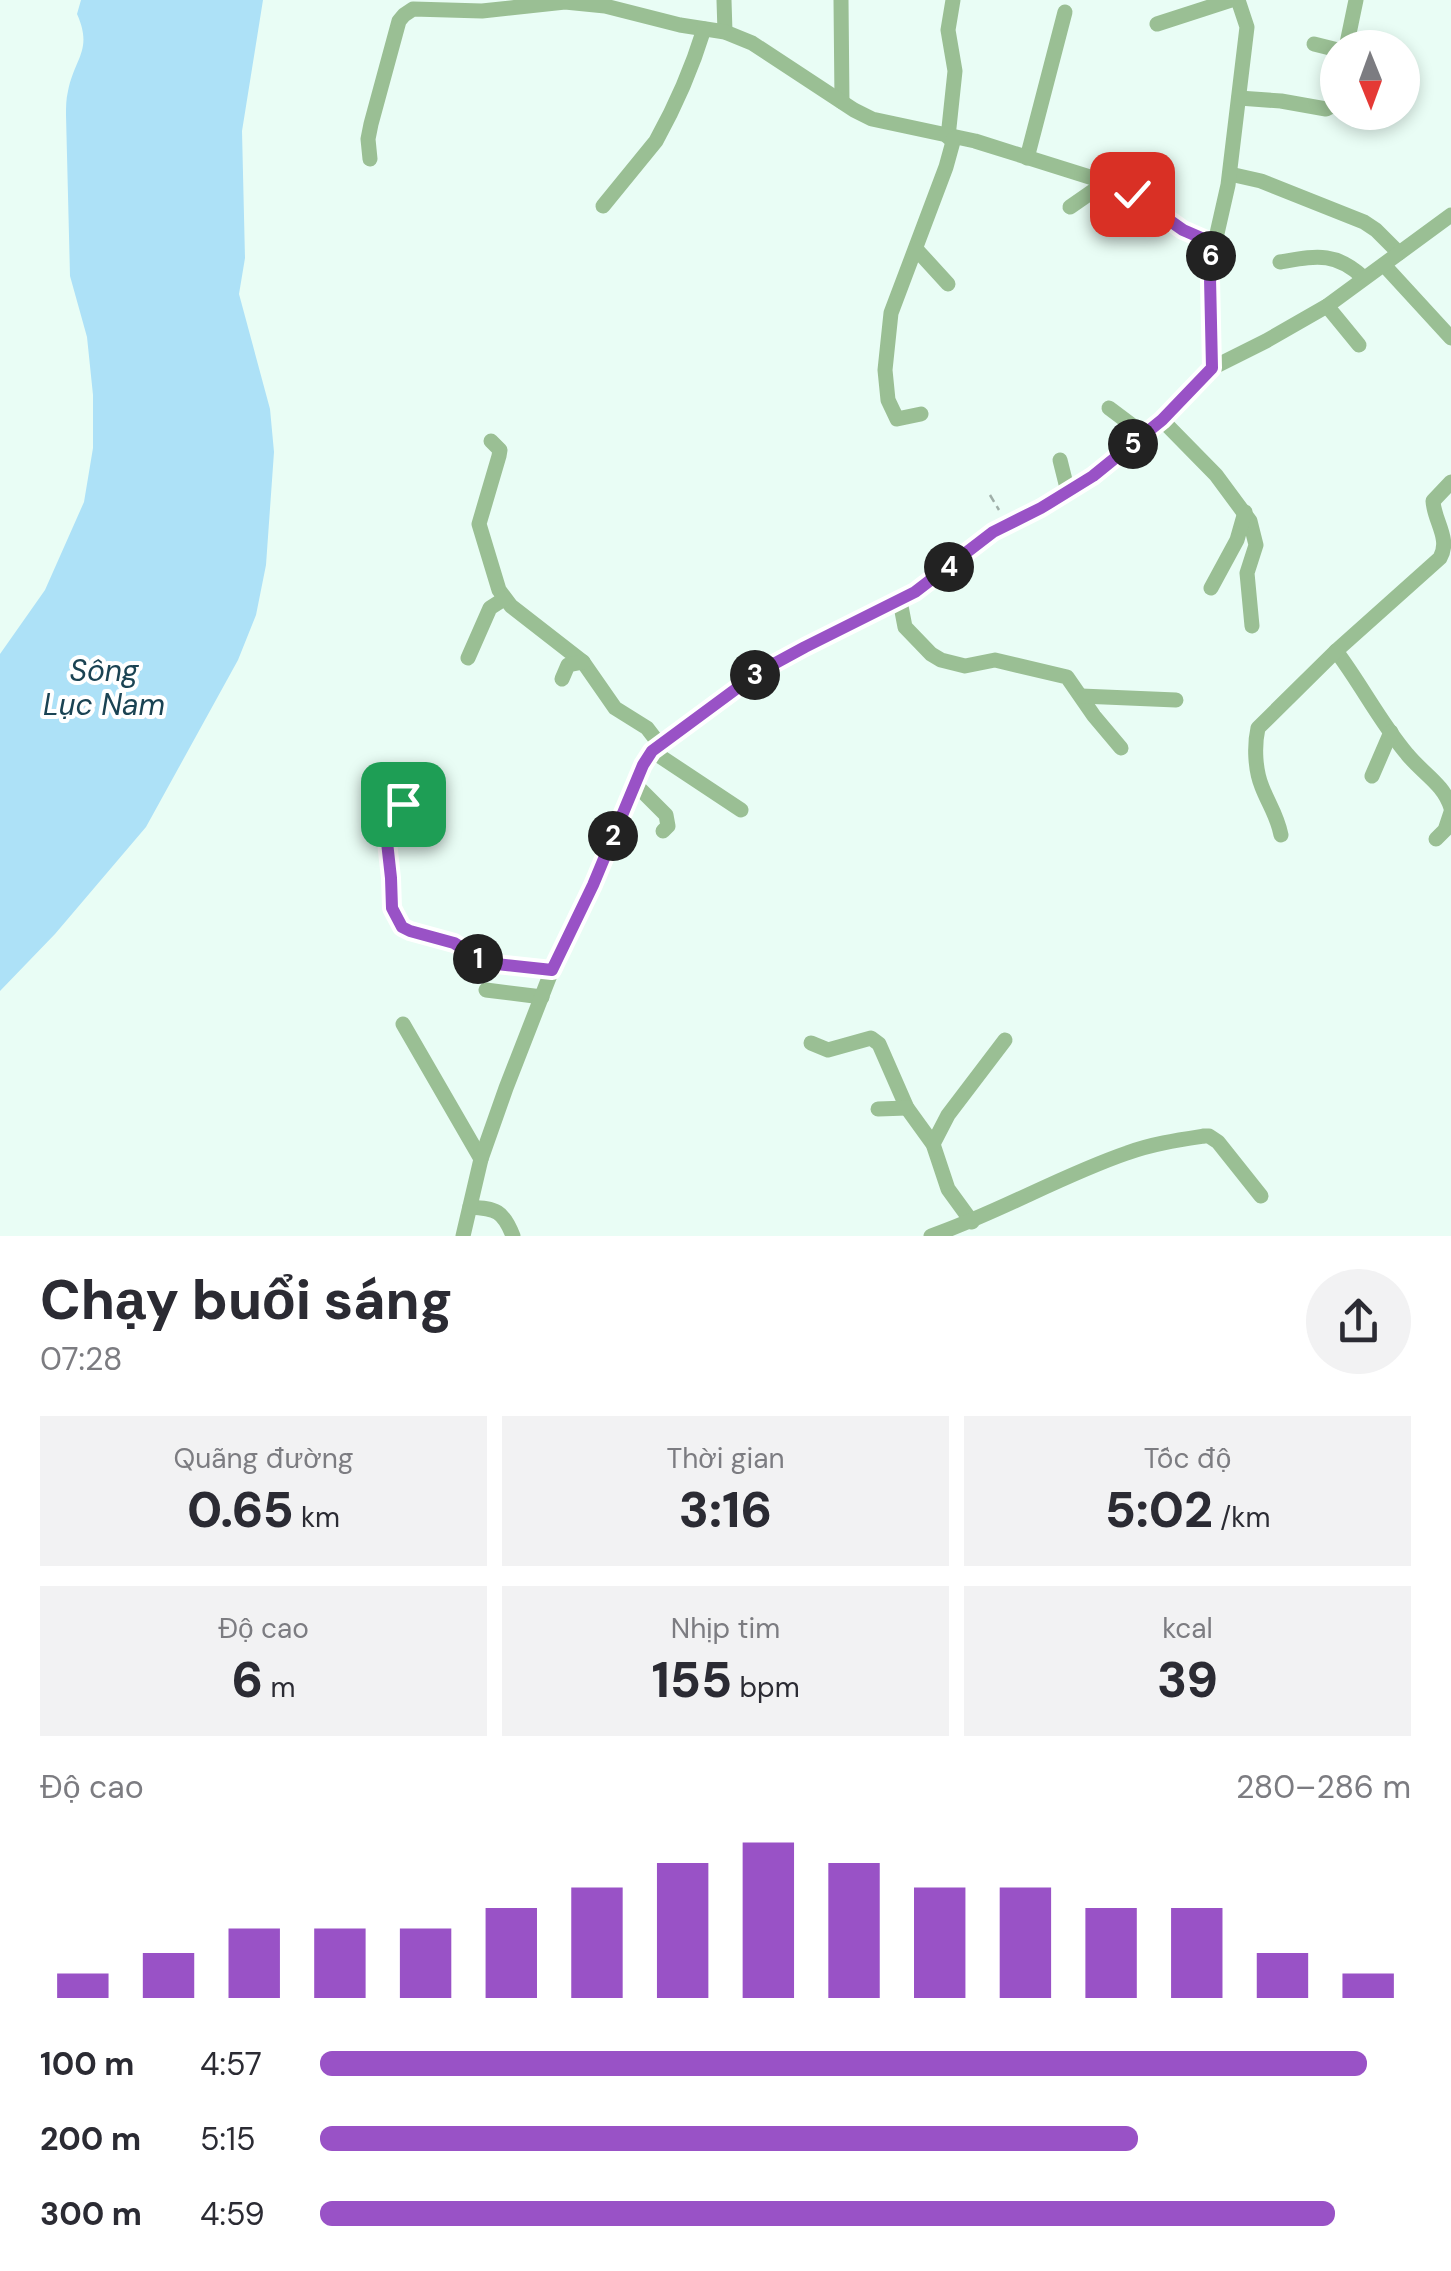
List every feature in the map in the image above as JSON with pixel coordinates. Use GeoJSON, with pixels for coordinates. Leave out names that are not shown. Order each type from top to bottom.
{"type":"FeatureCollection","features":[{"type":"Feature","properties":{"kind":"street"},"geometry":{"type":"LineString","coordinates":[[724,0],[724,32]]}},
{"type":"Feature","properties":{"kind":"street"},"geometry":{"type":"LineString","coordinates":[[841,0],[842,102]]}},
{"type":"Feature","properties":{"kind":"street"},"geometry":{"type":"LineString","coordinates":[[921,414],[894,418],[885,370],[891,314],[951,137],[955,72],[948,42],[953,0]]}},
{"type":"Feature","properties":{"kind":"street"},"geometry":{"type":"LineString","coordinates":[[1157,24],[1234,0],[1246,26],[1230,174],[1213,243],[1212,368]]}},
{"type":"Feature","properties":{"kind":"street"},"geometry":{"type":"LineString","coordinates":[[1350,30],[1356,0]]}},
{"type":"Feature","properties":{"kind":"street"},"geometry":{"type":"LineString","coordinates":[[370,159],[371,124],[399,21],[404,15],[413,9],[565,1],[724,32],[752,42],[872,120],[976,142],[1106,182],[1132,194],[1183,230],[1213,243]]}},
{"type":"Feature","properties":{"kind":"street"},"geometry":{"type":"LineString","coordinates":[[1027,158],[1066,12]]}},
{"type":"Feature","properties":{"kind":"street"},"geometry":{"type":"LineString","coordinates":[[603,206],[663,129],[689,74],[704,29]]}},
{"type":"Feature","properties":{"kind":"street"},"geometry":{"type":"LineString","coordinates":[[1314,44],[1320,46]]}},
{"type":"Feature","properties":{"kind":"street"},"geometry":{"type":"LineString","coordinates":[[1239,98],[1320,107]]}},
{"type":"Feature","properties":{"kind":"street"},"geometry":{"type":"LineString","coordinates":[[1230,174],[1261,181],[1364,222],[1399,253]]}},
{"type":"Feature","properties":{"kind":"street"},"geometry":{"type":"LineString","coordinates":[[1070,207],[1106,182]]}},
{"type":"Feature","properties":{"kind":"street"},"geometry":{"type":"LineString","coordinates":[[463,1236],[481,1159],[552,970],[635,784],[656,748],[779,660],[900,601],[934,580],[978,542],[1093,476],[1162,420],[1212,368],[1327,306],[1450,218]]}},
{"type":"Feature","properties":{"kind":"street"},"geometry":{"type":"LineString","coordinates":[[916,249],[948,284]]}},
{"type":"Feature","properties":{"kind":"street"},"geometry":{"type":"LineString","coordinates":[[1280,262],[1315,256],[1330,258],[1350,265],[1364,278]]}},
{"type":"Feature","properties":{"kind":"street"},"geometry":{"type":"LineString","coordinates":[[1384,264],[1451,338]]}},
{"type":"Feature","properties":{"kind":"street"},"geometry":{"type":"LineString","coordinates":[[1327,306],[1359,345]]}},
{"type":"Feature","properties":{"kind":"street"},"geometry":{"type":"LineString","coordinates":[[1109,408],[1145,434]]}},
{"type":"Feature","properties":{"kind":"street"},"geometry":{"type":"LineString","coordinates":[[1162,420],[1216,475],[1254,530],[1256,545],[1247,573],[1252,626]]}},
{"type":"Feature","properties":{"kind":"street"},"geometry":{"type":"LineString","coordinates":[[491,441],[500,450],[479,524],[504,599],[583,662],[615,708],[646,728],[656,748],[741,810]]}},
{"type":"Feature","properties":{"kind":"street"},"geometry":{"type":"LineString","coordinates":[[1060,460],[1068,492]]}},
{"type":"Feature","properties":{"kind":"street"},"geometry":{"type":"LineString","coordinates":[[1281,835],[1278,818],[1258,776],[1258,728],[1444,553],[1433,500],[1451,482]]}},
{"type":"Feature","properties":{"kind":"street"},"geometry":{"type":"LineString","coordinates":[[1210,588],[1237,540],[1245,512]]}},
{"type":"Feature","properties":{"kind":"street"},"geometry":{"type":"LineString","coordinates":[[468,658],[490,608],[504,599]]}},
{"type":"Feature","properties":{"kind":"street"},"geometry":{"type":"LineString","coordinates":[[900,601],[904,627],[932,654],[952,664],[965,666],[995,660],[1067,677],[1121,748]]}},
{"type":"Feature","properties":{"kind":"street"},"geometry":{"type":"LineString","coordinates":[[1336,651],[1408,755],[1449,800],[1451,810],[1436,839]]}},
{"type":"Feature","properties":{"kind":"street"},"geometry":{"type":"LineString","coordinates":[[562,679],[568,665],[583,662]]}},
{"type":"Feature","properties":{"kind":"street"},"geometry":{"type":"LineString","coordinates":[[1080,696],[1176,700]]}},
{"type":"Feature","properties":{"kind":"street"},"geometry":{"type":"LineString","coordinates":[[1372,776],[1391,732]]}},
{"type":"Feature","properties":{"kind":"street"},"geometry":{"type":"LineString","coordinates":[[635,784],[666,815],[668,826],[663,831]]}},
{"type":"Feature","properties":{"kind":"street"},"geometry":{"type":"LineString","coordinates":[[432,808],[403,804],[392,806],[384,815],[392,908],[398,922],[410,931],[454,943],[487,963],[552,970]]}},
{"type":"Feature","properties":{"kind":"street"},"geometry":{"type":"LineString","coordinates":[[486,990],[542,997]]}},
{"type":"Feature","properties":{"kind":"street"},"geometry":{"type":"LineString","coordinates":[[403,1024],[481,1159]]}},
{"type":"Feature","properties":{"kind":"street"},"geometry":{"type":"LineString","coordinates":[[811,1043],[828,1050],[872,1038],[879,1044],[907,1108],[933,1144],[948,1189],[972,1222]]}},
{"type":"Feature","properties":{"kind":"street"},"geometry":{"type":"LineString","coordinates":[[933,1144],[948,1115],[1006,1040]]}},
{"type":"Feature","properties":{"kind":"street"},"geometry":{"type":"LineString","coordinates":[[878,1108],[907,1108]]}},
{"type":"Feature","properties":{"kind":"street"},"geometry":{"type":"LineString","coordinates":[[931,1236],[972,1222],[1128,1152],[1204,1136],[1218,1142],[1261,1196]]}},
{"type":"Feature","properties":{"kind":"street"},"geometry":{"type":"LineString","coordinates":[[470,1207],[497,1210],[513,1236]]}},
{"type":"Feature","properties":{"kind":"path"},"geometry":{"type":"LineString","coordinates":[[990,495],[1008,524]]}},
{"type":"Feature","properties":{"kind":"water","name":"Sông Lục Nam"},"geometry":{"type":"Polygon","coordinates":[[[81,0],[263,0],[242,131],[245,258],[239,294],[270,409],[274,452],[266,565],[256,615],[238,660],[146,827],[55,934],[0,991],[0,654],[45,590],[84,502],[93,448],[87,337],[70,276],[66,106],[83,45],[77,14],[81,0]]]}},
{"type":"Feature","properties":{"kind":"route"},"geometry":{"type":"LineString","coordinates":[[403,804],[392,806],[384,815],[392,908],[402,927],[454,943],[487,963],[552,970],[652,751],[759,672],[900,601],[934,580],[993,532],[1093,476],[1162,420],[1212,368],[1213,243],[1183,230],[1132,194]]}}]}
